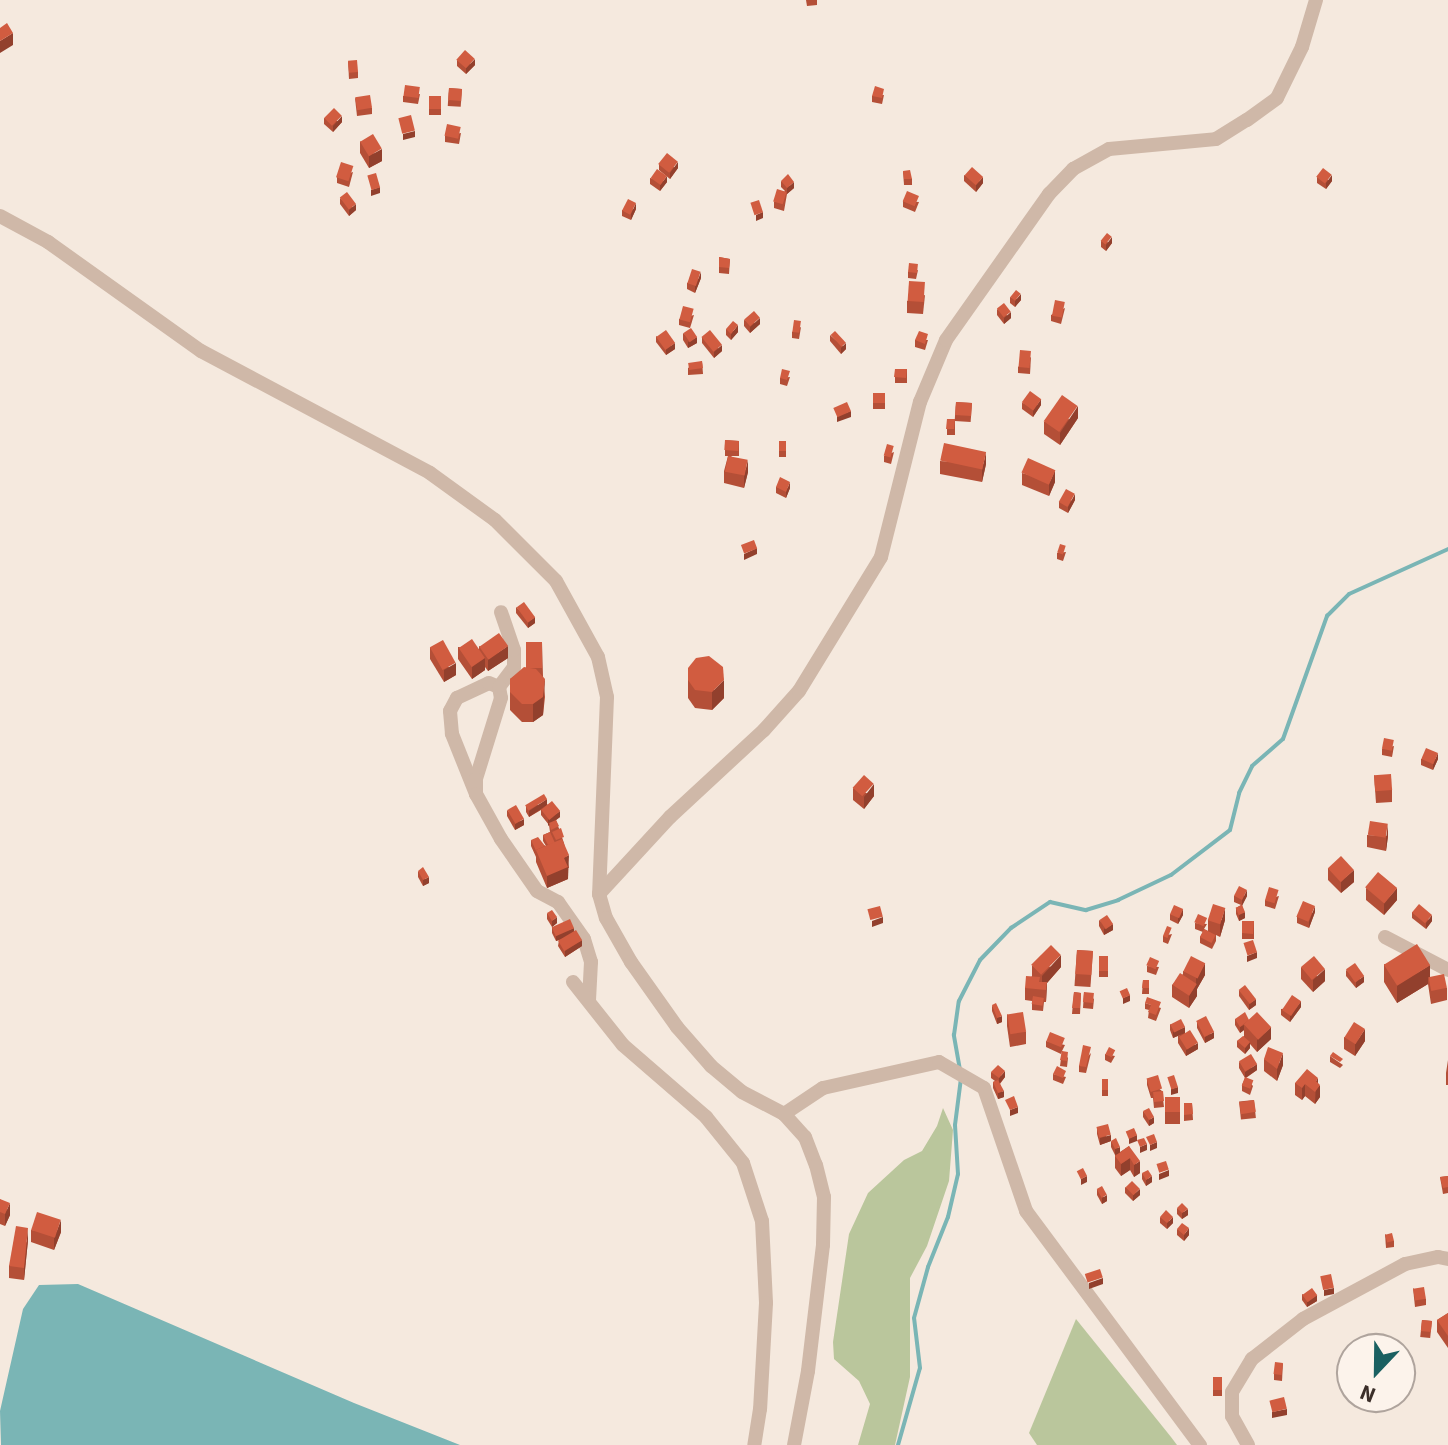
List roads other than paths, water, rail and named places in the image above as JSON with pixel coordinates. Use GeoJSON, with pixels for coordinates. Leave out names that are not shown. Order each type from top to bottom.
{"type":"FeatureCollection","features":[{"type":"Feature","properties":{"kind":"street"},"geometry":{"type":"LineString","coordinates":[[599,894],[670,817],[764,730],[799,691],[881,557],[920,402],[946,340],[984,281],[1049,194],[1073,169],[1109,149],[1216,139],[1247,120],[1277,98],[1302,47],[1316,0]]}},
{"type":"Feature","properties":{"kind":"street"},"geometry":{"type":"LineString","coordinates":[[0,216],[48,242],[201,351],[430,473],[495,520],[556,581],[598,657],[607,697],[599,894],[606,918],[631,962],[677,1027],[711,1066],[742,1092],[784,1114],[805,1137],[824,1197],[823,1245],[808,1371],[794,1445]]}},
{"type":"Feature","properties":{"kind":"street"},"geometry":{"type":"LineString","coordinates":[[476,794],[476,779],[501,698],[499,687],[514,667],[514,650],[501,612]]}},
{"type":"Feature","properties":{"kind":"street"},"geometry":{"type":"LineString","coordinates":[[499,687],[489,683],[457,698],[450,711],[456,745],[476,794],[501,839],[537,891],[558,902],[584,939],[591,962],[589,1001]]}},
{"type":"Feature","properties":{"kind":"street"},"geometry":{"type":"LineString","coordinates":[[1385,937],[1448,970]]}},
{"type":"Feature","properties":{"kind":"street"},"geometry":{"type":"LineString","coordinates":[[573,982],[623,1045],[706,1117],[743,1163],[762,1221],[766,1303],[760,1409],[754,1445]]}},
{"type":"Feature","properties":{"kind":"street"},"geometry":{"type":"LineString","coordinates":[[784,1114],[823,1088],[939,1062],[984,1088],[1026,1211],[1200,1445]]}},
{"type":"Feature","properties":{"kind":"street"},"geometry":{"type":"LineString","coordinates":[[1248,1445],[1232,1416],[1232,1392],[1252,1359],[1303,1319],[1405,1264],[1438,1257],[1448,1259]]}},
{"type":"Feature","properties":{"kind":"water"},"geometry":{"type":"Polygon","coordinates":[[[78,1284],[354,1403],[460,1445],[1,1445],[0,1411],[23,1309],[39,1285],[78,1284]]]}},
{"type":"Feature","properties":{"kind":"waterway"},"geometry":{"type":"LineString","coordinates":[[960,1070],[954,1035],[959,1001],[980,960],[1011,928],[1050,902],[1086,910],[1118,900],[1171,875],[1230,830],[1239,793],[1252,766],[1283,739],[1327,616],[1349,594],[1448,549]]}},
{"type":"Feature","properties":{"kind":"waterway"},"geometry":{"type":"LineString","coordinates":[[898,1445],[920,1368],[914,1318],[928,1267],[948,1217],[958,1174],[955,1125],[961,1078]]}}]}
